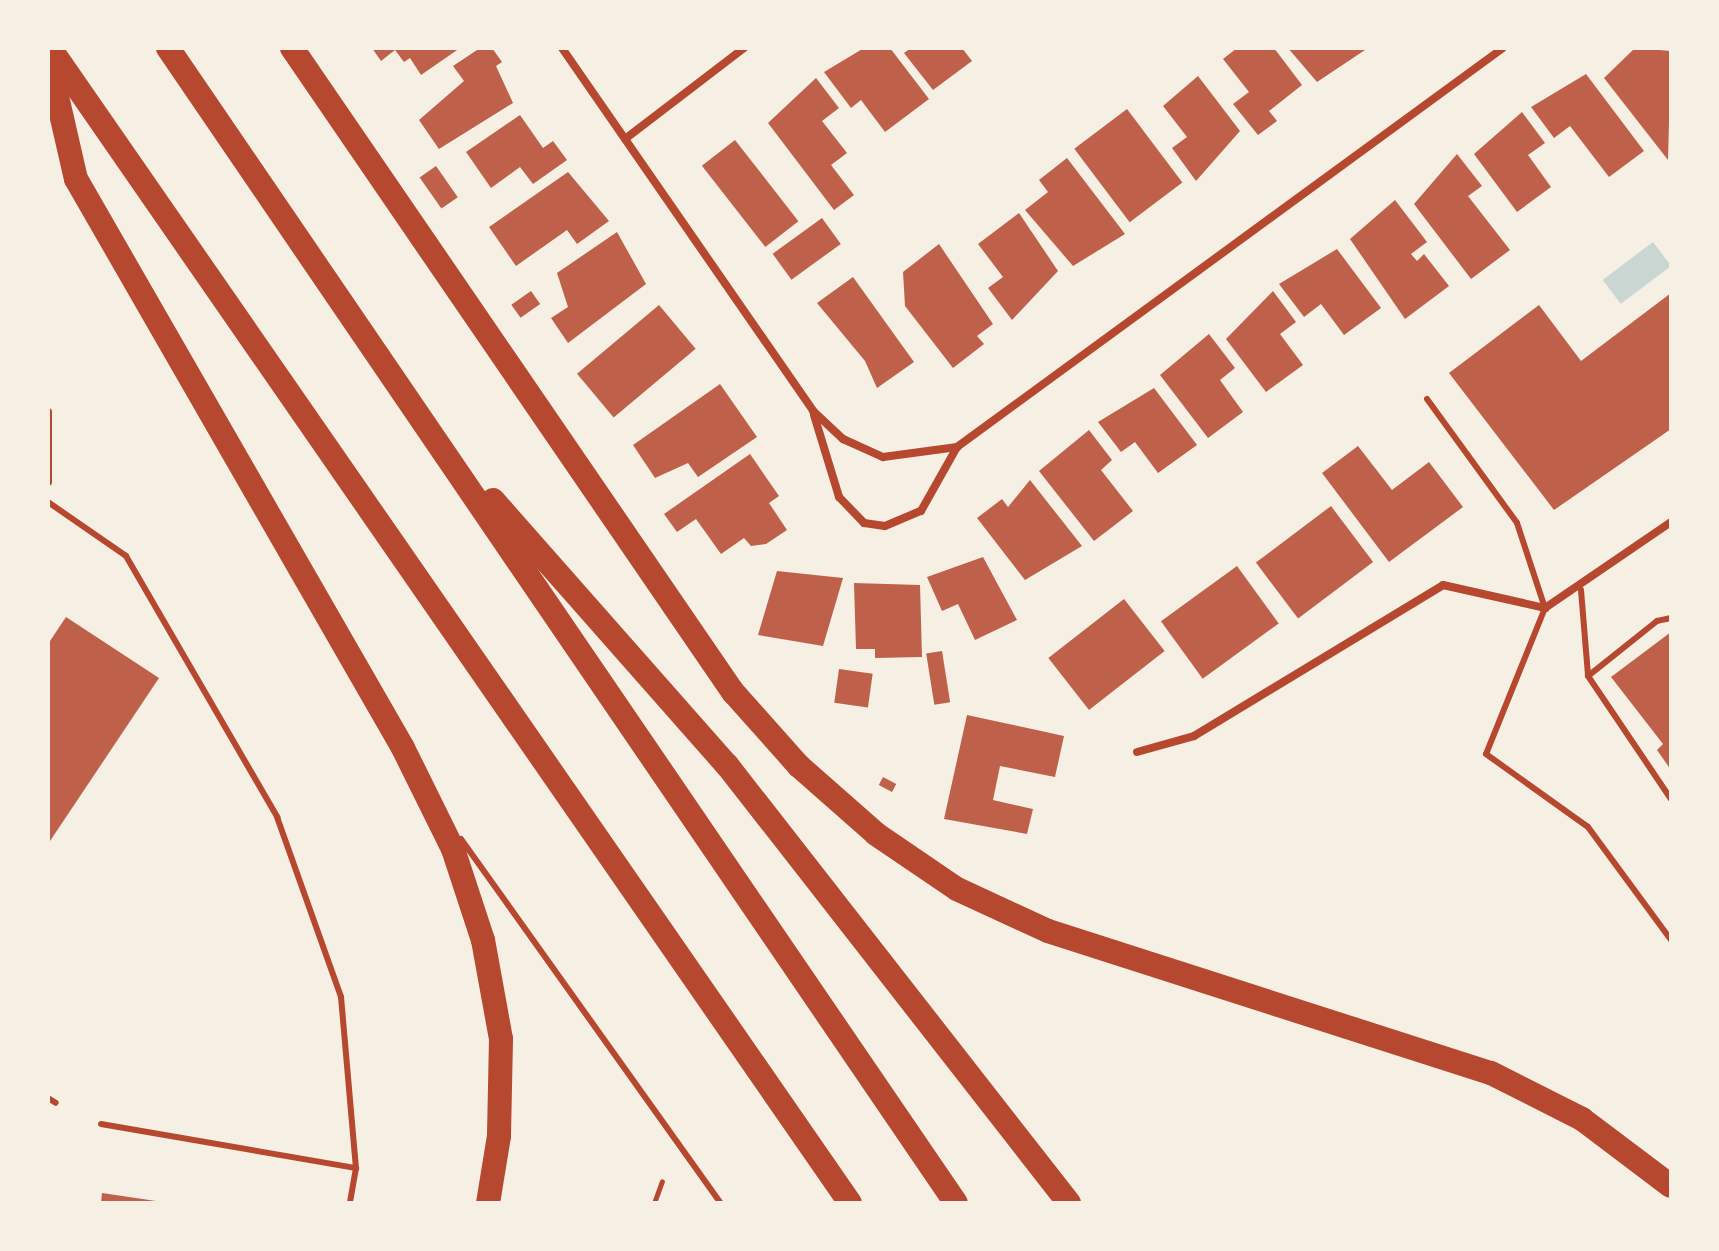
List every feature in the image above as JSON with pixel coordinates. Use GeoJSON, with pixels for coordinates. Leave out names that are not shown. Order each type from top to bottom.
{"type":"FeatureCollection","features":[{"type":"Feature","properties":{"kind":"highway"},"geometry":{"type":"LineString","coordinates":[[50,48],[850,1203]]}},
{"type":"Feature","properties":{"kind":"highway"},"geometry":{"type":"LineString","coordinates":[[168,48],[956,1203]]}},
{"type":"Feature","properties":{"kind":"highway"},"geometry":{"type":"LineString","coordinates":[[292,48],[733,692],[799,766],[876,834],[957,889],[1048,931],[1491,1073],[1582,1119],[1671,1186]]}},
{"type":"Feature","properties":{"kind":"highway"},"geometry":{"type":"LineString","coordinates":[[48,57],[76,179],[403,748],[453,849],[493,986],[502,1089],[488,1203]]}},
{"type":"Feature","properties":{"kind":"highway"},"geometry":{"type":"LineString","coordinates":[[427,426],[727,765],[1069,1203]]}},
{"type":"Feature","properties":{"kind":"street"},"geometry":{"type":"LineString","coordinates":[[562,48],[813,411],[843,439],[883,457],[957,447]]}},
{"type":"Feature","properties":{"kind":"street"},"geometry":{"type":"LineString","coordinates":[[625,139],[744,48]]}},
{"type":"Feature","properties":{"kind":"street"},"geometry":{"type":"LineString","coordinates":[[813,411],[839,497],[864,523],[885,526],[921,511],[957,447],[1503,48]]}},
{"type":"Feature","properties":{"kind":"street"},"geometry":{"type":"LineString","coordinates":[[48,412],[48,482]]}},
{"type":"Feature","properties":{"kind":"street"},"geometry":{"type":"LineString","coordinates":[[1137,752],[1194,736],[1443,585],[1545,608],[1581,590],[1671,522]]}},
{"type":"Feature","properties":{"kind":"lane"},"geometry":{"type":"LineString","coordinates":[[1427,399],[1517,523],[1545,608],[1486,754],[1588,827],[1671,940]]}},
{"type":"Feature","properties":{"kind":"lane"},"geometry":{"type":"LineString","coordinates":[[48,502],[126,556],[277,817],[341,997],[356,1168],[350,1203]]}},
{"type":"Feature","properties":{"kind":"lane"},"geometry":{"type":"LineString","coordinates":[[1581,590],[1588,676],[1671,799]]}},
{"type":"Feature","properties":{"kind":"lane"},"geometry":{"type":"LineString","coordinates":[[1588,676],[1657,621],[1671,618]]}},
{"type":"Feature","properties":{"kind":"lane"},"geometry":{"type":"LineString","coordinates":[[403,748],[525,933],[721,1203]]}},
{"type":"Feature","properties":{"kind":"lane"},"geometry":{"type":"LineString","coordinates":[[48,1098],[56,1103]]}},
{"type":"Feature","properties":{"kind":"lane"},"geometry":{"type":"LineString","coordinates":[[101,1124],[356,1168]]}},
{"type":"Feature","properties":{"kind":"path"},"geometry":{"type":"LineString","coordinates":[[654,1203],[662,1181]]}},
{"type":"Feature","properties":{"kind":"shaded area"},"geometry":{"type":"Polygon","coordinates":[[[1653,242],[1671,266],[1621,304],[1603,280],[1653,242]]]}},
{"type":"Feature","properties":{"kind":"building"},"geometry":{"type":"Polygon","coordinates":[[[372,48],[460,48],[421,75],[410,58],[404,62],[395,50],[381,61],[372,48]]]}},
{"type":"Feature","properties":{"kind":"building"},"geometry":{"type":"Polygon","coordinates":[[[480,48],[492,48],[502,62],[496,66],[513,103],[439,149],[419,120],[464,81],[453,66],[480,48]]]}},
{"type":"Feature","properties":{"kind":"building"},"geometry":{"type":"Polygon","coordinates":[[[864,48],[890,48],[929,99],[885,132],[861,100],[851,108],[824,72],[864,48]]]}},
{"type":"Feature","properties":{"kind":"building"},"geometry":{"type":"Polygon","coordinates":[[[911,48],[962,48],[972,61],[933,90],[904,53],[911,48]]]}},
{"type":"Feature","properties":{"kind":"building"},"geometry":{"type":"Polygon","coordinates":[[[1237,48],[1274,48],[1302,85],[1269,111],[1277,121],[1258,135],[1233,104],[1249,92],[1223,59],[1237,48]]]}},
{"type":"Feature","properties":{"kind":"building"},"geometry":{"type":"Polygon","coordinates":[[[1288,48],[1368,48],[1317,82],[1288,48]]]}},
{"type":"Feature","properties":{"kind":"building"},"geometry":{"type":"Polygon","coordinates":[[[1635,48],[1671,51],[1668,160],[1604,78],[1635,48]]]}},
{"type":"Feature","properties":{"kind":"building"},"geometry":{"type":"Polygon","coordinates":[[[1586,74],[1644,151],[1609,177],[1570,126],[1554,138],[1531,107],[1586,74]]]}},
{"type":"Feature","properties":{"kind":"building"},"geometry":{"type":"Polygon","coordinates":[[[1198,76],[1240,131],[1196,181],[1172,148],[1187,137],[1163,106],[1198,76]]]}},
{"type":"Feature","properties":{"kind":"building"},"geometry":{"type":"Polygon","coordinates":[[[816,78],[839,108],[822,121],[847,153],[831,165],[854,195],[834,210],[768,123],[816,78]]]}},
{"type":"Feature","properties":{"kind":"building"},"geometry":{"type":"Polygon","coordinates":[[[1127,109],[1182,182],[1130,222],[1074,149],[1127,109]]]}},
{"type":"Feature","properties":{"kind":"building"},"geometry":{"type":"Polygon","coordinates":[[[1522,112],[1545,143],[1528,155],[1551,187],[1517,212],[1474,154],[1522,112]]]}},
{"type":"Feature","properties":{"kind":"building"},"geometry":{"type":"Polygon","coordinates":[[[520,115],[543,148],[553,141],[567,160],[533,184],[520,167],[491,188],[466,152],[520,115]]]}},
{"type":"Feature","properties":{"kind":"building"},"geometry":{"type":"Polygon","coordinates":[[[735,140],[798,221],[765,247],[702,166],[735,140]]]}},
{"type":"Feature","properties":{"kind":"building"},"geometry":{"type":"Polygon","coordinates":[[[1457,154],[1482,186],[1468,196],[1510,250],[1471,279],[1414,204],[1457,154]]]}},
{"type":"Feature","properties":{"kind":"building"},"geometry":{"type":"Polygon","coordinates":[[[1067,158],[1125,234],[1073,266],[1025,210],[1048,192],[1039,180],[1067,158]]]}},
{"type":"Feature","properties":{"kind":"building"},"geometry":{"type":"Polygon","coordinates":[[[436,166],[458,197],[441,209],[420,177],[436,166]]]}},
{"type":"Feature","properties":{"kind":"building"},"geometry":{"type":"Polygon","coordinates":[[[568,172],[609,221],[577,244],[567,230],[516,266],[489,227],[568,172]]]}},
{"type":"Feature","properties":{"kind":"building"},"geometry":{"type":"Polygon","coordinates":[[[1395,200],[1427,242],[1411,254],[1417,261],[1424,254],[1449,286],[1405,319],[1350,239],[1395,200]]]}},
{"type":"Feature","properties":{"kind":"building"},"geometry":{"type":"Polygon","coordinates":[[[1019,213],[1058,271],[1012,320],[988,288],[1003,277],[978,244],[1019,213]]]}},
{"type":"Feature","properties":{"kind":"building"},"geometry":{"type":"Polygon","coordinates":[[[822,218],[841,244],[791,280],[773,254],[822,218]]]}},
{"type":"Feature","properties":{"kind":"building"},"geometry":{"type":"Polygon","coordinates":[[[617,232],[646,284],[568,343],[551,318],[568,307],[557,273],[617,232]]]}},
{"type":"Feature","properties":{"kind":"building"},"geometry":{"type":"Polygon","coordinates":[[[939,244],[993,324],[977,336],[984,344],[953,368],[905,306],[903,272],[939,244]]]}},
{"type":"Feature","properties":{"kind":"building"},"geometry":{"type":"Polygon","coordinates":[[[1337,249],[1381,308],[1344,335],[1321,304],[1304,317],[1279,284],[1337,249]]]}},
{"type":"Feature","properties":{"kind":"building"},"geometry":{"type":"Polygon","coordinates":[[[853,277],[914,362],[877,388],[865,361],[817,303],[853,277]]]}},
{"type":"Feature","properties":{"kind":"building"},"geometry":{"type":"Polygon","coordinates":[[[531,291],[540,304],[521,318],[511,305],[531,291]]]}},
{"type":"Feature","properties":{"kind":"building"},"geometry":{"type":"Polygon","coordinates":[[[1273,291],[1296,322],[1280,334],[1303,365],[1266,392],[1226,339],[1273,291]]]}},
{"type":"Feature","properties":{"kind":"building"},"geometry":{"type":"Polygon","coordinates":[[[1671,293],[1671,429],[1554,510],[1449,373],[1539,305],[1581,361],[1671,293]]]}},
{"type":"Feature","properties":{"kind":"building"},"geometry":{"type":"Polygon","coordinates":[[[659,305],[696,349],[614,417],[577,374],[659,305]]]}},
{"type":"Feature","properties":{"kind":"building"},"geometry":{"type":"Polygon","coordinates":[[[1209,334],[1235,368],[1220,380],[1243,412],[1208,438],[1160,375],[1209,334]]]}},
{"type":"Feature","properties":{"kind":"building"},"geometry":{"type":"Polygon","coordinates":[[[720,384],[757,437],[698,477],[688,463],[655,478],[633,445],[720,384]]]}},
{"type":"Feature","properties":{"kind":"building"},"geometry":{"type":"Polygon","coordinates":[[[1154,388],[1197,445],[1158,473],[1135,442],[1121,452],[1098,422],[1154,388]]]}},
{"type":"Feature","properties":{"kind":"building"},"geometry":{"type":"Polygon","coordinates":[[[1089,430],[1112,460],[1101,470],[1133,511],[1094,541],[1039,471],[1089,430]]]}},
{"type":"Feature","properties":{"kind":"building"},"geometry":{"type":"Polygon","coordinates":[[[1358,446],[1392,490],[1429,462],[1463,507],[1389,562],[1322,473],[1358,446]]]}},
{"type":"Feature","properties":{"kind":"building"},"geometry":{"type":"Polygon","coordinates":[[[750,454],[779,496],[769,503],[787,530],[766,544],[751,546],[744,538],[721,554],[696,519],[677,532],[664,514],[750,454]]]}},
{"type":"Feature","properties":{"kind":"building"},"geometry":{"type":"Polygon","coordinates":[[[1030,480],[1082,546],[1025,580],[977,518],[1002,499],[1008,507],[1030,480]]]}},
{"type":"Feature","properties":{"kind":"building"},"geometry":{"type":"Polygon","coordinates":[[[1331,506],[1373,562],[1298,618],[1256,563],[1331,506]]]}},
{"type":"Feature","properties":{"kind":"building"},"geometry":{"type":"Polygon","coordinates":[[[983,557],[1017,620],[975,640],[958,604],[942,611],[927,577],[983,557]]]}},
{"type":"Feature","properties":{"kind":"building"},"geometry":{"type":"Polygon","coordinates":[[[1237,566],[1279,623],[1203,679],[1161,621],[1237,566]]]}},
{"type":"Feature","properties":{"kind":"building"},"geometry":{"type":"Polygon","coordinates":[[[777,571],[843,578],[823,646],[758,635],[777,571]]]}},
{"type":"Feature","properties":{"kind":"building"},"geometry":{"type":"Polygon","coordinates":[[[854,583],[920,585],[922,657],[875,658],[875,649],[856,649],[854,583]]]}},
{"type":"Feature","properties":{"kind":"building"},"geometry":{"type":"Polygon","coordinates":[[[1124,599],[1165,651],[1089,710],[1048,658],[1124,599]]]}},
{"type":"Feature","properties":{"kind":"building"},"geometry":{"type":"Polygon","coordinates":[[[66,617],[159,678],[48,844],[48,644],[66,617]]]}},
{"type":"Feature","properties":{"kind":"building"},"geometry":{"type":"Polygon","coordinates":[[[1671,632],[1671,770],[1657,750],[1663,744],[1611,677],[1671,632]]]}},
{"type":"Feature","properties":{"kind":"building"},"geometry":{"type":"Polygon","coordinates":[[[942,651],[950,702],[934,705],[926,654],[942,651]]]}},
{"type":"Feature","properties":{"kind":"building"},"geometry":{"type":"Polygon","coordinates":[[[839,669],[873,674],[868,707],[834,703],[839,669]]]}},
{"type":"Feature","properties":{"kind":"building"},"geometry":{"type":"Polygon","coordinates":[[[967,715],[1064,736],[1055,777],[1000,766],[993,800],[1033,809],[1027,834],[944,819],[967,715]]]}},
{"type":"Feature","properties":{"kind":"building"},"geometry":{"type":"Polygon","coordinates":[[[883,777],[896,784],[892,792],[879,785],[883,777]]]}},
{"type":"Feature","properties":{"kind":"building"},"geometry":{"type":"Polygon","coordinates":[[[102,1193],[156,1201],[156,1203],[101,1203],[102,1193]]]}}]}
